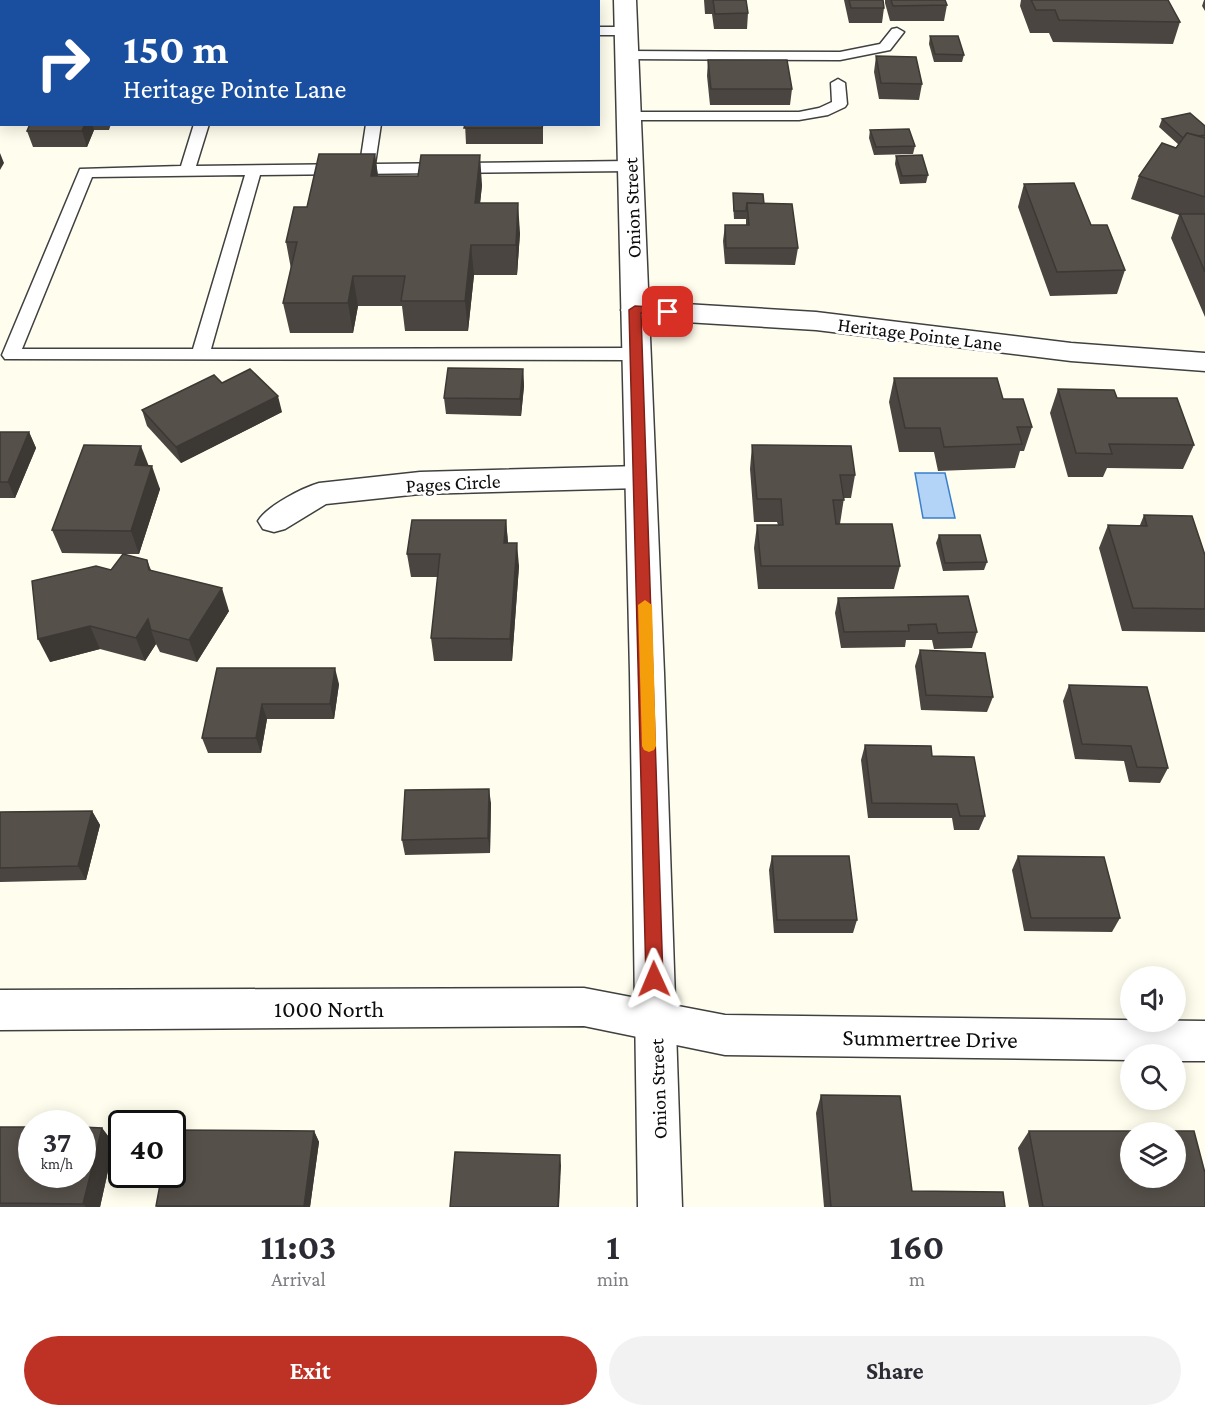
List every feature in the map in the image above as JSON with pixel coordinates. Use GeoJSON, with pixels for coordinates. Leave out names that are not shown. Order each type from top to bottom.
{"type":"FeatureCollection","features":[{"type":"Feature","properties":{"kind":"street","name":"Onion Street"},"geometry":{"type":"LineString","coordinates":[[625,0],[617,39],[629,116],[660,1207]]}},
{"type":"Feature","properties":{"kind":"street","name":"Heritage Pointe Lane"},"geometry":{"type":"LineString","coordinates":[[635,310],[816,321],[1071,352],[1205,362]]}},
{"type":"Feature","properties":{"kind":"street","name":"Pages Circle"},"geometry":{"type":"LineString","coordinates":[[274,521],[319,494],[420,483],[640,477]]}},
{"type":"Feature","properties":{"kind":"street","name":"1000 North"},"geometry":{"type":"LineString","coordinates":[[0,1010],[584,1007],[656,1023]]}},
{"type":"Feature","properties":{"kind":"street","name":"Summertree Drive"},"geometry":{"type":"LineString","coordinates":[[656,1023],[725,1035],[1205,1041]]}},
{"type":"Feature","properties":{"kind":"lane"},"geometry":{"type":"LineString","coordinates":[[617,39],[840,56],[885,47],[897,32]]}},
{"type":"Feature","properties":{"kind":"lane"},"geometry":{"type":"LineString","coordinates":[[629,116],[799,116],[823,112],[840,104],[838,83]]}},
{"type":"Feature","properties":{"kind":"lane"},"geometry":{"type":"LineString","coordinates":[[187,171],[201,126]]}},
{"type":"Feature","properties":{"kind":"lane"},"geometry":{"type":"LineString","coordinates":[[367,169],[375,126]]}},
{"type":"Feature","properties":{"kind":"lane"},"geometry":{"type":"LineString","coordinates":[[630,166],[86,172],[11,354],[636,354]]}},
{"type":"Feature","properties":{"kind":"lane"},"geometry":{"type":"LineString","coordinates":[[201,354],[254,170]]}},
{"type":"Feature","properties":{"kind":"water"},"geometry":{"type":"Polygon","coordinates":[[[915,473],[945,473],[955,518],[923,518],[915,473]]]}},
{"type":"Feature","properties":{"kind":"building"},"geometry":{"type":"Polygon","coordinates":[[[713,0],[746,0],[748,13],[715,14],[713,0]]]}},
{"type":"Feature","properties":{"kind":"building"},"geometry":{"type":"Polygon","coordinates":[[[849,0],[883,0],[884,8],[851,8],[849,0]]]}},
{"type":"Feature","properties":{"kind":"building"},"geometry":{"type":"Polygon","coordinates":[[[891,0],[945,0],[947,5],[893,6],[891,0]]]}},
{"type":"Feature","properties":{"kind":"building"},"geometry":{"type":"Polygon","coordinates":[[[1031,0],[1168,0],[1180,22],[1059,20],[1055,10],[1036,10],[1031,0]]]}},
{"type":"Feature","properties":{"kind":"building"},"geometry":{"type":"Polygon","coordinates":[[[930,36],[958,36],[964,55],[935,54],[930,36]]]}},
{"type":"Feature","properties":{"kind":"building"},"geometry":{"type":"Polygon","coordinates":[[[876,56],[916,57],[922,84],[881,83],[876,56]]]}},
{"type":"Feature","properties":{"kind":"building"},"geometry":{"type":"Polygon","coordinates":[[[708,60],[787,60],[792,89],[711,89],[708,60]]]}},
{"type":"Feature","properties":{"kind":"building"},"geometry":{"type":"Polygon","coordinates":[[[1190,113],[1205,126],[1205,135],[1187,133],[1183,138],[1162,119],[1190,113]]]}},
{"type":"Feature","properties":{"kind":"building"},"geometry":{"type":"Polygon","coordinates":[[[29,126],[84,126],[82,131],[27,131],[29,126]]]}},
{"type":"Feature","properties":{"kind":"building"},"geometry":{"type":"Polygon","coordinates":[[[464,126],[542,126],[542,128],[464,128],[464,126]]]}},
{"type":"Feature","properties":{"kind":"building"},"geometry":{"type":"Polygon","coordinates":[[[909,129],[915,146],[876,147],[870,130],[909,129]]]}},
{"type":"Feature","properties":{"kind":"building"},"geometry":{"type":"Polygon","coordinates":[[[1187,133],[1205,138],[1205,197],[1139,176],[1162,143],[1176,148],[1187,133]]]}},
{"type":"Feature","properties":{"kind":"building"},"geometry":{"type":"Polygon","coordinates":[[[319,154],[375,154],[371,176],[418,176],[421,155],[480,155],[475,203],[518,203],[516,245],[471,245],[465,301],[401,301],[405,276],[353,276],[348,303],[283,303],[297,242],[286,242],[294,207],[307,207],[319,154]]]}},
{"type":"Feature","properties":{"kind":"building"},"geometry":{"type":"Polygon","coordinates":[[[922,155],[928,175],[902,176],[896,156],[922,155]]]}},
{"type":"Feature","properties":{"kind":"building"},"geometry":{"type":"Polygon","coordinates":[[[1074,183],[1091,225],[1107,225],[1125,270],[1057,272],[1024,184],[1074,183]]]}},
{"type":"Feature","properties":{"kind":"building"},"geometry":{"type":"Polygon","coordinates":[[[733,193],[763,194],[764,204],[747,203],[746,211],[734,211],[733,193]]]}},
{"type":"Feature","properties":{"kind":"building"},"geometry":{"type":"Polygon","coordinates":[[[747,203],[792,204],[798,248],[726,248],[725,225],[749,225],[747,203]]]}},
{"type":"Feature","properties":{"kind":"building"},"geometry":{"type":"Polygon","coordinates":[[[1180,214],[1205,214],[1205,272],[1180,214]]]}},
{"type":"Feature","properties":{"kind":"building"},"geometry":{"type":"Polygon","coordinates":[[[448,368],[523,369],[520,399],[444,398],[448,368]]]}},
{"type":"Feature","properties":{"kind":"building"},"geometry":{"type":"Polygon","coordinates":[[[250,369],[278,396],[176,447],[142,410],[214,375],[222,383],[250,369]]]}},
{"type":"Feature","properties":{"kind":"building"},"geometry":{"type":"Polygon","coordinates":[[[894,378],[997,378],[1003,399],[1023,399],[1032,427],[1017,427],[1022,444],[944,447],[940,428],[905,428],[894,378]]]}},
{"type":"Feature","properties":{"kind":"building"},"geometry":{"type":"Polygon","coordinates":[[[1058,389],[1114,390],[1117,398],[1177,398],[1194,445],[1109,444],[1112,454],[1076,453],[1058,389]]]}},
{"type":"Feature","properties":{"kind":"building"},"geometry":{"type":"Polygon","coordinates":[[[0,432],[29,432],[8,482],[0,482],[0,432]]]}},
{"type":"Feature","properties":{"kind":"building"},"geometry":{"type":"Polygon","coordinates":[[[84,445],[141,446],[135,465],[152,466],[131,531],[52,530],[84,445]]]}},
{"type":"Feature","properties":{"kind":"building"},"geometry":{"type":"Polygon","coordinates":[[[752,445],[851,446],[855,475],[840,475],[844,500],[833,500],[836,524],[892,524],[900,566],[761,566],[757,525],[783,525],[781,499],[757,499],[752,445]]]}},
{"type":"Feature","properties":{"kind":"building"},"geometry":{"type":"Polygon","coordinates":[[[1144,515],[1192,516],[1205,555],[1205,609],[1133,608],[1108,525],[1147,526],[1144,515]]]}},
{"type":"Feature","properties":{"kind":"building"},"geometry":{"type":"Polygon","coordinates":[[[412,520],[506,520],[504,543],[517,543],[510,639],[431,638],[440,554],[407,554],[412,520]]]}},
{"type":"Feature","properties":{"kind":"building"},"geometry":{"type":"Polygon","coordinates":[[[939,535],[980,535],[987,562],[945,563],[939,535]]]}},
{"type":"Feature","properties":{"kind":"building"},"geometry":{"type":"Polygon","coordinates":[[[123,554],[147,560],[149,570],[222,588],[189,640],[151,630],[148,619],[136,638],[90,626],[38,639],[32,581],[96,566],[111,570],[123,554]]]}},
{"type":"Feature","properties":{"kind":"building"},"geometry":{"type":"Polygon","coordinates":[[[968,596],[977,632],[938,633],[936,624],[908,625],[909,631],[844,632],[838,598],[968,596]]]}},
{"type":"Feature","properties":{"kind":"building"},"geometry":{"type":"Polygon","coordinates":[[[920,650],[985,653],[993,697],[926,695],[920,650]]]}},
{"type":"Feature","properties":{"kind":"building"},"geometry":{"type":"Polygon","coordinates":[[[217,668],[335,668],[330,704],[262,704],[256,738],[202,738],[217,668]]]}},
{"type":"Feature","properties":{"kind":"building"},"geometry":{"type":"Polygon","coordinates":[[[1069,685],[1147,687],[1168,768],[1137,767],[1131,746],[1082,744],[1069,685]]]}},
{"type":"Feature","properties":{"kind":"building"},"geometry":{"type":"Polygon","coordinates":[[[865,745],[931,746],[932,756],[974,757],[985,816],[960,816],[957,804],[872,803],[865,745]]]}},
{"type":"Feature","properties":{"kind":"building"},"geometry":{"type":"Polygon","coordinates":[[[489,789],[488,838],[402,840],[405,790],[489,789]]]}},
{"type":"Feature","properties":{"kind":"building"},"geometry":{"type":"Polygon","coordinates":[[[92,811],[78,866],[0,868],[0,812],[92,811]]]}},
{"type":"Feature","properties":{"kind":"building"},"geometry":{"type":"Polygon","coordinates":[[[772,856],[849,856],[857,920],[777,920],[772,856]]]}},
{"type":"Feature","properties":{"kind":"building"},"geometry":{"type":"Polygon","coordinates":[[[1018,856],[1104,857],[1120,918],[1031,918],[1018,856]]]}},
{"type":"Feature","properties":{"kind":"building"},"geometry":{"type":"Polygon","coordinates":[[[821,1095],[900,1096],[912,1191],[1003,1192],[1005,1207],[831,1207],[821,1095]]]}},
{"type":"Feature","properties":{"kind":"building"},"geometry":{"type":"Polygon","coordinates":[[[0,1127],[18,1127],[18,1188],[87,1188],[83,1204],[0,1203],[0,1127]]]}},
{"type":"Feature","properties":{"kind":"building"},"geometry":{"type":"Polygon","coordinates":[[[96,1128],[102,1128],[96,1152],[96,1128]]]}},
{"type":"Feature","properties":{"kind":"building"},"geometry":{"type":"Polygon","coordinates":[[[186,1130],[314,1131],[304,1206],[156,1206],[159,1188],[186,1188],[186,1130]]]}},
{"type":"Feature","properties":{"kind":"building"},"geometry":{"type":"Polygon","coordinates":[[[1029,1131],[1120,1131],[1120,1188],[1186,1188],[1186,1131],[1194,1131],[1205,1173],[1205,1207],[1043,1207],[1029,1131]]]}},
{"type":"Feature","properties":{"kind":"building"},"geometry":{"type":"Polygon","coordinates":[[[455,1152],[560,1155],[558,1207],[450,1207],[455,1152]]]}},
{"type":"Feature","properties":{"kind":"slow traffic"},"geometry":{"type":"LineString","coordinates":[[645,605],[649,746]]}},
{"type":"Feature","properties":{"kind":"route"},"geometry":{"type":"LineString","coordinates":[[654,979],[635,310],[668,312]]}}]}
